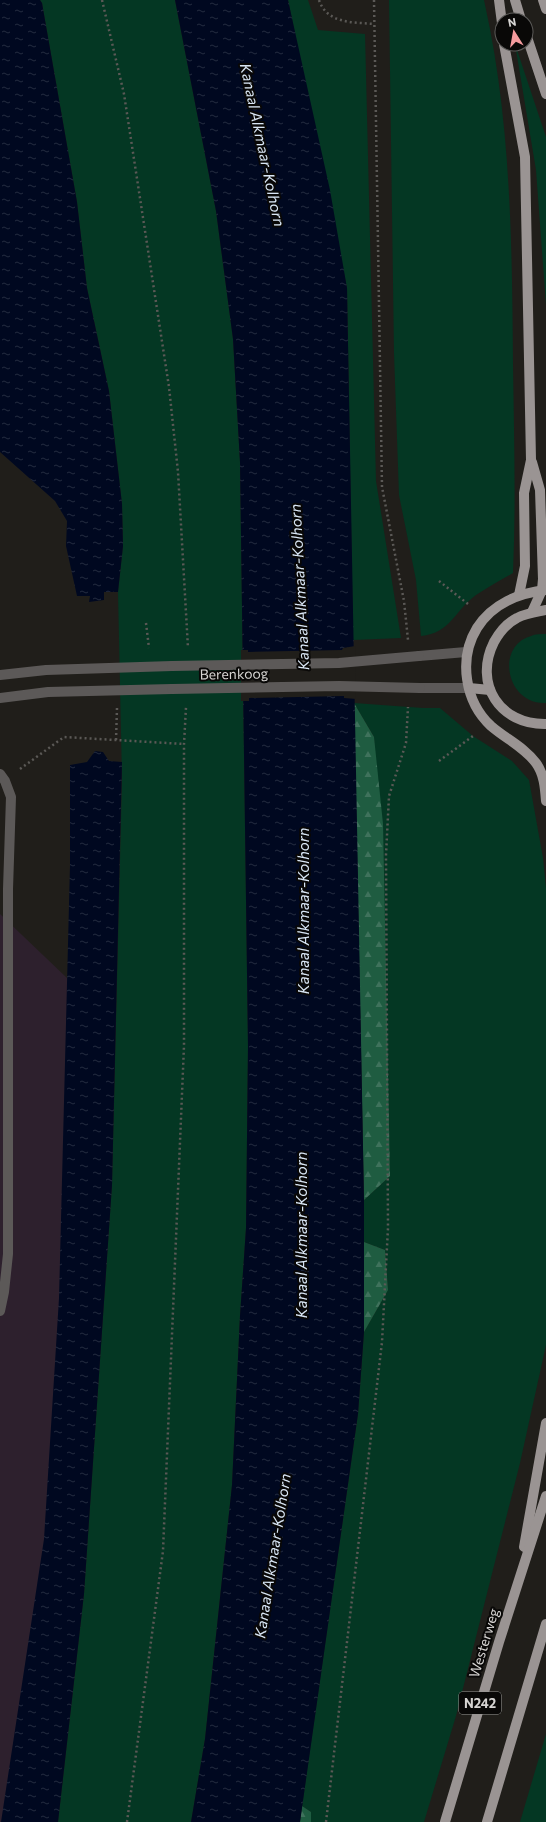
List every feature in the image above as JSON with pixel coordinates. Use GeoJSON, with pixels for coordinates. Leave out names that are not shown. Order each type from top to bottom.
{"type":"FeatureCollection","features":[{"type":"Feature","properties":{"kind":"main road"},"geometry":{"type":"LineString","coordinates":[[499,0],[501,12]]}},
{"type":"Feature","properties":{"kind":"main road"},"geometry":{"type":"LineString","coordinates":[[515,0],[519,12]]}},
{"type":"Feature","properties":{"kind":"main road"},"geometry":{"type":"LineString","coordinates":[[543,0],[546,9]]}},
{"type":"Feature","properties":{"kind":"main road"},"geometry":{"type":"LineString","coordinates":[[505,52],[525,157],[531,460],[524,493],[525,566],[519,595]]}},
{"type":"Feature","properties":{"kind":"main road"},"geometry":{"type":"LineString","coordinates":[[532,52],[546,94]]}},
{"type":"Feature","properties":{"kind":"main road"},"geometry":{"type":"LineString","coordinates":[[531,460],[540,490],[544,590],[532,612]]}},
{"type":"Feature","properties":{"kind":"main road"},"geometry":{"type":"LineString","coordinates":[[544,590],[519,595],[493,610],[480,623],[473,635],[466,652],[465,665],[469,688],[480,714],[490,725],[522,748],[537,764],[543,779],[546,800]]}},
{"type":"Feature","properties":{"kind":"main road"},"geometry":{"type":"LineString","coordinates":[[546,610],[532,612],[516,618],[507,626],[498,636],[489,652],[487,664],[487,675],[490,690],[498,703],[518,720],[534,724],[546,724]]}},
{"type":"Feature","properties":{"kind":"main road"},"geometry":{"type":"LineString","coordinates":[[469,688],[490,690]]}},
{"type":"Feature","properties":{"kind":"main road","name":"N242"},"geometry":{"type":"LineString","coordinates":[[518,1584],[546,1423]]}},
{"type":"Feature","properties":{"kind":"main road","name":"Westerweg"},"geometry":{"type":"LineString","coordinates":[[445,1822],[499,1642],[546,1496]]}},
{"type":"Feature","properties":{"kind":"main road","name":"N242"},"geometry":{"type":"LineString","coordinates":[[487,1822],[546,1624]]}},
{"type":"Feature","properties":{"kind":"street","name":"Berenkoog"},"geometry":{"type":"LineString","coordinates":[[0,675],[46,670],[338,662],[466,652]]}},
{"type":"Feature","properties":{"kind":"street","name":"Berenkoog"},"geometry":{"type":"LineString","coordinates":[[0,698],[48,692],[118,689],[339,686],[469,688]]}},
{"type":"Feature","properties":{"kind":"street"},"geometry":{"type":"LineString","coordinates":[[0,1311],[4,1292],[8,1254],[4,886],[11,797],[3,777]]}},
{"type":"Feature","properties":{"kind":"path"},"geometry":{"type":"LineString","coordinates":[[102,0],[124,94],[169,387],[178,472],[189,639],[188,654]]}},
{"type":"Feature","properties":{"kind":"path"},"geometry":{"type":"LineString","coordinates":[[319,0],[328,15],[336,19],[374,24]]}},
{"type":"Feature","properties":{"kind":"path"},"geometry":{"type":"LineString","coordinates":[[374,0],[382,487],[404,601],[408,641]]}},
{"type":"Feature","properties":{"kind":"path"},"geometry":{"type":"LineString","coordinates":[[439,581],[468,604]]}},
{"type":"Feature","properties":{"kind":"path"},"geometry":{"type":"LineString","coordinates":[[146,623],[151,667]]}},
{"type":"Feature","properties":{"kind":"path"},"geometry":{"type":"LineString","coordinates":[[116,740],[118,689]]}},
{"type":"Feature","properties":{"kind":"path"},"geometry":{"type":"LineString","coordinates":[[326,1822],[382,1342],[388,1228],[386,855],[389,796],[406,743],[408,702]]}},
{"type":"Feature","properties":{"kind":"path"},"geometry":{"type":"LineString","coordinates":[[128,1822],[163,1551],[184,1046],[184,744],[186,706]]}},
{"type":"Feature","properties":{"kind":"path"},"geometry":{"type":"LineString","coordinates":[[3,777],[64,736],[184,744]]}},
{"type":"Feature","properties":{"kind":"path"},"geometry":{"type":"LineString","coordinates":[[439,761],[472,736]]}},
{"type":"Feature","properties":{"kind":"shaded area"},"geometry":{"type":"Polygon","coordinates":[[[0,914],[89,999],[85,1354],[19,1822],[0,1822],[0,914]]]}},
{"type":"Feature","properties":{"kind":"green space"},"geometry":{"type":"Polygon","coordinates":[[[40,0],[175,0],[216,211],[233,339],[240,462],[248,1046],[246,1228],[240,1316],[232,1485],[205,1739],[191,1822],[58,1822],[84,1594],[112,1185],[122,779],[118,592],[123,546],[122,504],[109,391],[87,288],[77,202],[42,3],[40,0]]]}},
{"type":"Feature","properties":{"kind":"green space"},"geometry":{"type":"Polygon","coordinates":[[[288,0],[308,0],[318,30],[365,34],[376,481],[401,638],[353,640],[347,288],[288,0]]]}},
{"type":"Feature","properties":{"kind":"green space"},"geometry":{"type":"Polygon","coordinates":[[[389,0],[484,0],[500,90],[505,135],[511,226],[514,442],[513,573],[476,595],[446,626],[431,634],[421,636],[416,580],[399,495],[394,353],[389,0]]]}},
{"type":"Feature","properties":{"kind":"green space"},"geometry":{"type":"Polygon","coordinates":[[[516,52],[518,52],[546,137],[546,305],[536,170],[516,52]]]}},
{"type":"Feature","properties":{"kind":"green space"},"geometry":{"type":"Polygon","coordinates":[[[546,634],[546,703],[532,701],[522,695],[514,685],[510,674],[509,662],[513,651],[520,642],[533,635],[546,634]]]}},
{"type":"Feature","properties":{"kind":"green space"},"geometry":{"type":"Polygon","coordinates":[[[354,703],[440,708],[473,736],[512,761],[529,780],[543,858],[546,888],[546,1345],[520,1463],[456,1716],[424,1822],[311,1822],[311,1812],[302,1806],[358,1414],[364,1332],[388,1290],[385,1250],[364,1242],[364,1200],[390,1176],[374,737],[354,703]]]}},
{"type":"Feature","properties":{"kind":"green space"},"geometry":{"type":"Polygon","coordinates":[[[354,703],[374,737],[383,824],[390,1176],[364,1200],[354,703]]]}},
{"type":"Feature","properties":{"kind":"green space"},"geometry":{"type":"Polygon","coordinates":[[[364,1242],[385,1250],[388,1290],[364,1332],[364,1242]]]}},
{"type":"Feature","properties":{"kind":"green space"},"geometry":{"type":"Polygon","coordinates":[[[546,1734],[546,1822],[520,1822],[546,1734]]]}},
{"type":"Feature","properties":{"kind":"green space"},"geometry":{"type":"Polygon","coordinates":[[[302,1806],[311,1812],[311,1822],[300,1822],[302,1806]]]}},
{"type":"Feature","properties":{"kind":"water"},"geometry":{"type":"Polygon","coordinates":[[[0,0],[40,0],[42,3],[77,202],[87,288],[109,391],[122,504],[123,546],[118,592],[104,592],[104,600],[89,602],[90,596],[77,596],[66,546],[67,521],[55,501],[0,452],[0,0]]]}},
{"type":"Feature","properties":{"kind":"water","name":"Kanaal Alkmaar-Kolhorn"},"geometry":{"type":"Polygon","coordinates":[[[175,0],[288,0],[330,190],[347,288],[364,1200],[364,1332],[358,1414],[300,1822],[191,1822],[205,1739],[232,1485],[240,1316],[246,1228],[248,1046],[240,462],[233,339],[216,211],[175,0]]]}},
{"type":"Feature","properties":{"kind":"water"},"geometry":{"type":"Polygon","coordinates":[[[95,751],[103,752],[109,761],[122,762],[112,1185],[84,1594],[58,1822],[1,1822],[44,1539],[59,1298],[70,865],[70,765],[87,762],[95,751]]]}},
{"type":"Feature","properties":{"kind":"pier"},"geometry":{"type":"Polygon","coordinates":[[[355,646],[356,699],[344,698],[344,696],[249,698],[249,701],[241,701],[241,650],[248,650],[248,652],[342,650],[343,648],[355,646]]]}}]}
